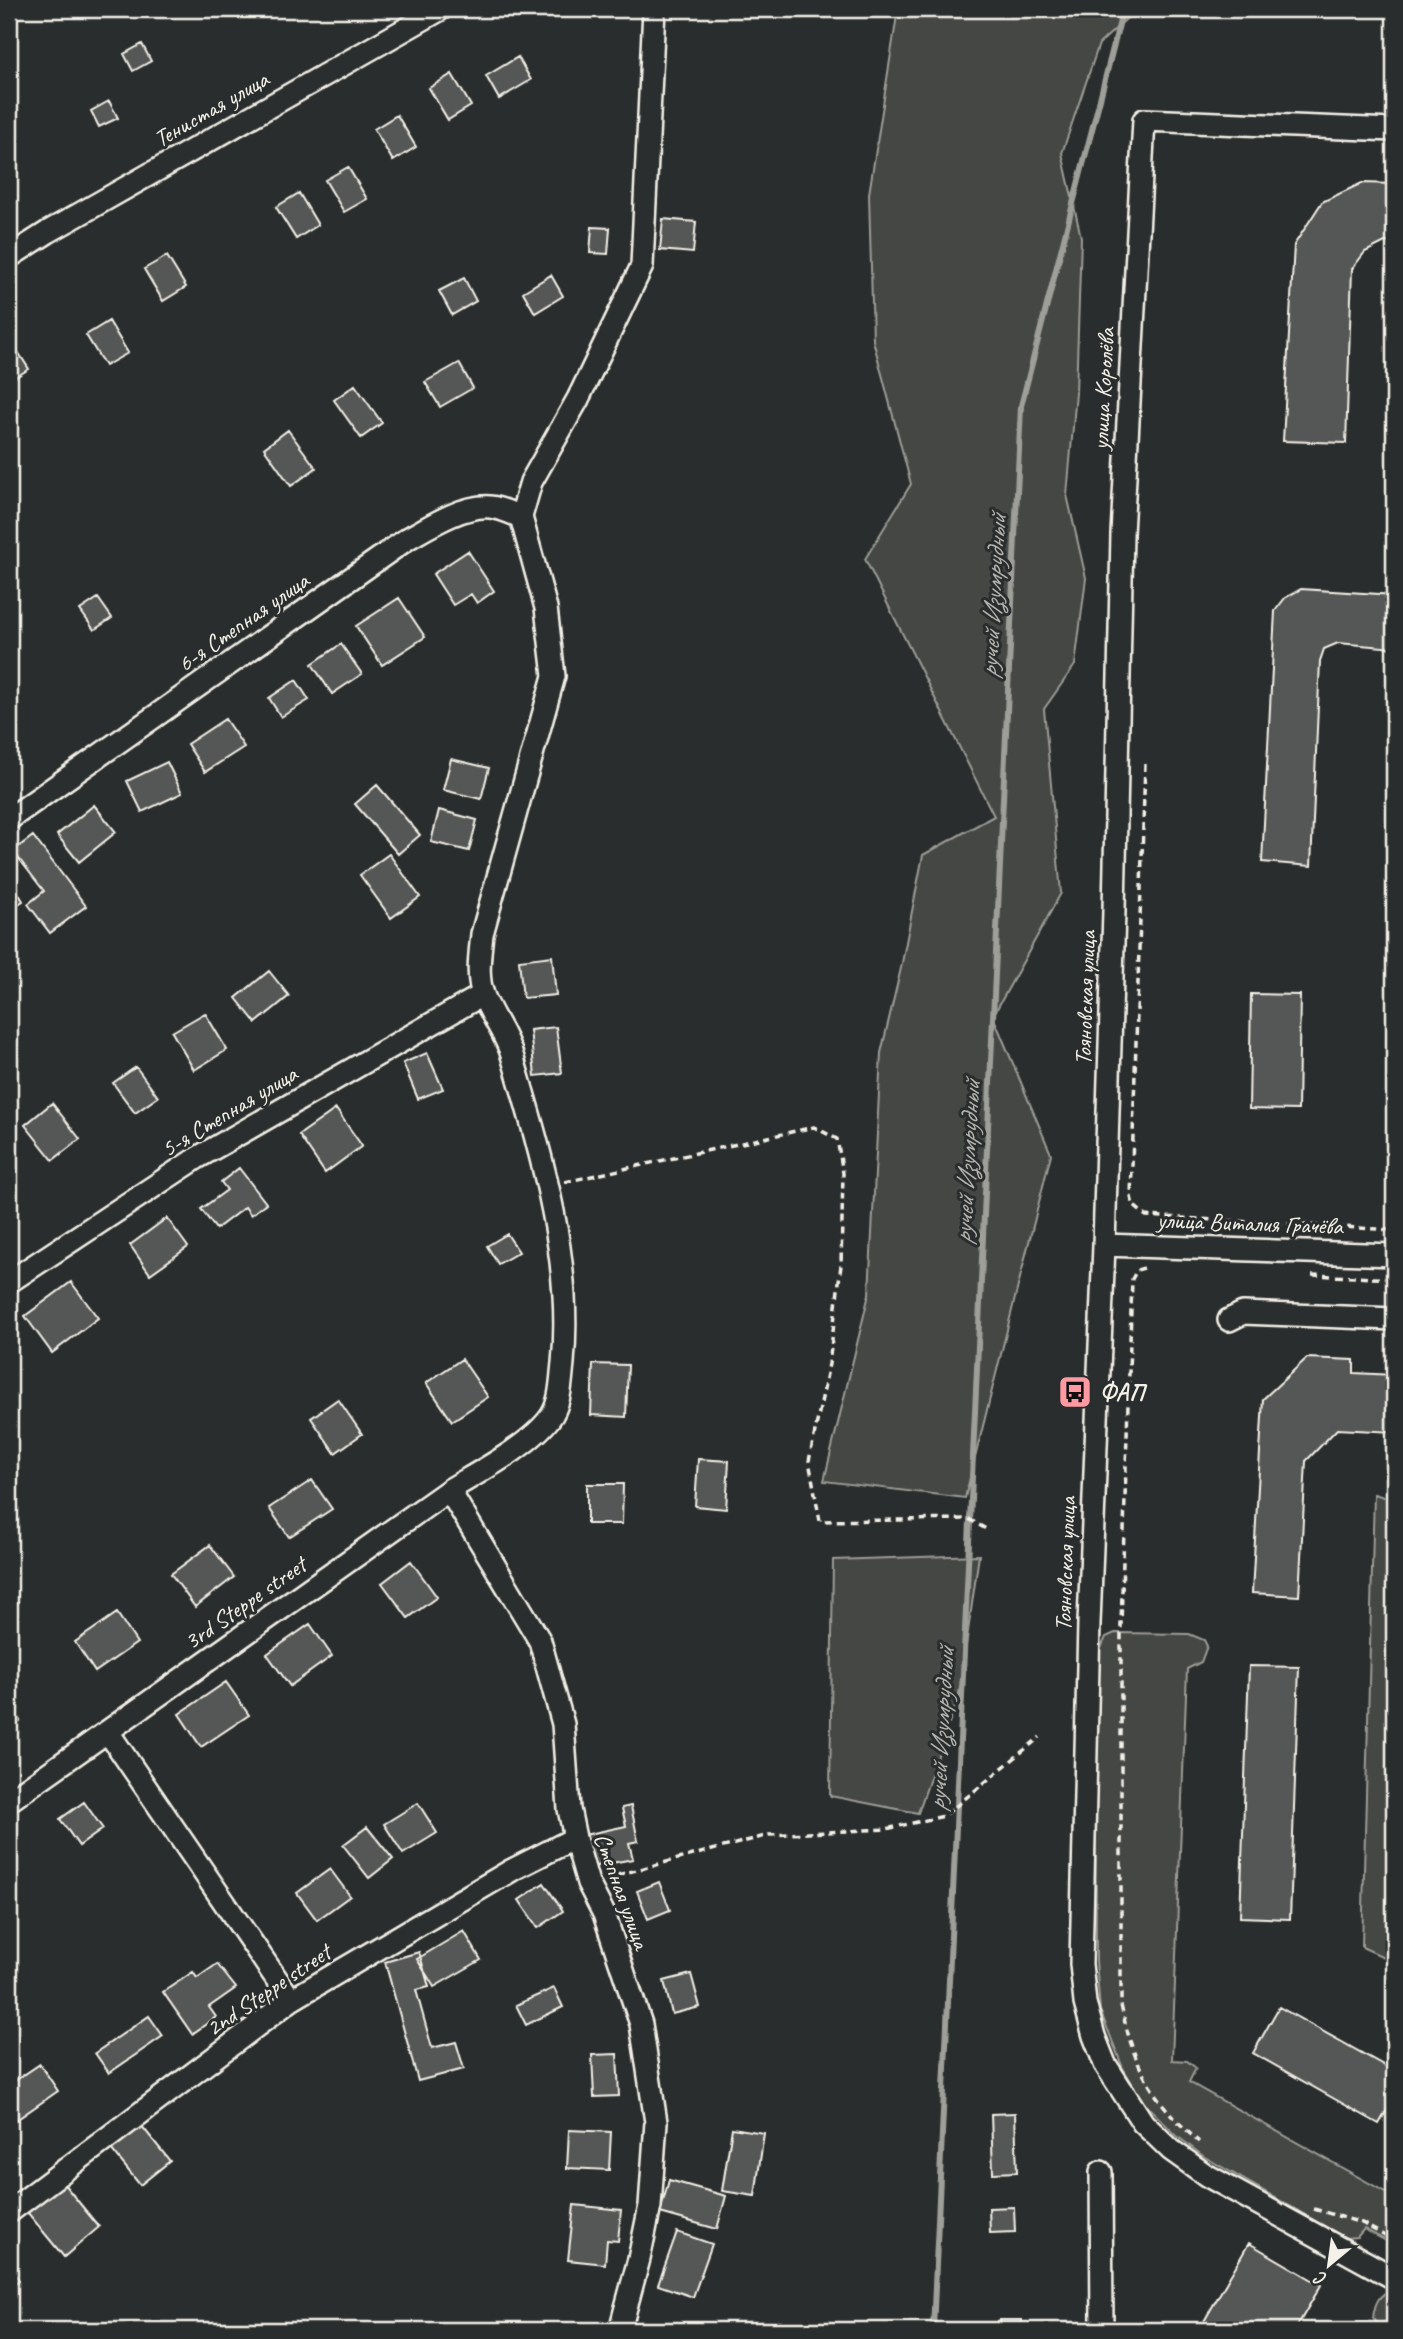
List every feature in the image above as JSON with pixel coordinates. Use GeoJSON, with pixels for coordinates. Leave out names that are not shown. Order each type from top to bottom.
{"type":"FeatureCollection","features":[{"type":"Feature","properties":{"kind":"street","name":"Тенистая улица"},"geometry":{"type":"LineString","coordinates":[[9,257],[48,232],[441,9]]}},
{"type":"Feature","properties":{"kind":"street"},"geometry":{"type":"LineString","coordinates":[[482,995],[479,964],[482,934],[554,676],[547,608],[521,517],[531,482],[578,399],[642,267],[654,9]]}},
{"type":"Feature","properties":{"kind":"street","name":"улица Королёва"},"geometry":{"type":"LineString","coordinates":[[1114,911],[1122,534],[1144,120],[1394,130]]}},
{"type":"Feature","properties":{"kind":"street","name":"6-я Степная улица"},"geometry":{"type":"LineString","coordinates":[[9,818],[407,538],[451,515],[487,506],[504,509],[521,517]]}},
{"type":"Feature","properties":{"kind":"street","name":"Тояновская улица"},"geometry":{"type":"LineString","coordinates":[[1114,911],[1089,1623],[1081,1950],[1084,1990],[1094,2036],[1105,2064],[1143,2123],[1171,2150],[1206,2175],[1394,2278]]}},
{"type":"Feature","properties":{"kind":"street","name":"3rd Steppe street"},"geometry":{"type":"LineString","coordinates":[[9,1801],[449,1490],[513,1450],[542,1427],[553,1413],[560,1394],[567,1324],[557,1232],[510,1051],[482,995]]}},
{"type":"Feature","properties":{"kind":"street","name":"5-я Степная улица"},"geometry":{"type":"LineString","coordinates":[[9,1282],[197,1158],[482,995]]}},
{"type":"Feature","properties":{"kind":"street","name":"улица Виталия Грачёва"},"geometry":{"type":"LineString","coordinates":[[1104,1245],[1394,1255]]}},
{"type":"Feature","properties":{"kind":"street"},"geometry":{"type":"LineString","coordinates":[[1230,1320],[1243,1313],[1394,1319]]}},
{"type":"Feature","properties":{"kind":"street","name":"Степная улица"},"geometry":{"type":"LineString","coordinates":[[449,1490],[540,1641],[563,1724],[569,1809],[575,1838],[587,1883],[604,1914],[641,2024],[656,2122],[650,2206],[620,2330]]}},
{"type":"Feature","properties":{"kind":"street"},"geometry":{"type":"LineString","coordinates":[[108,1732],[291,2000]]}},
{"type":"Feature","properties":{"kind":"street","name":"2nd Steppe street"},"geometry":{"type":"LineString","coordinates":[[9,2212],[291,2000],[512,1870],[575,1838]]}},
{"type":"Feature","properties":{"kind":"street"},"geometry":{"type":"LineString","coordinates":[[1101,2172],[1102,2330]]}},
{"type":"Feature","properties":{"kind":"path"},"geometry":{"type":"LineString","coordinates":[[1145,764],[1131,1197],[1133,1205],[1146,1216],[1394,1230]]}},
{"type":"Feature","properties":{"kind":"path"},"geometry":{"type":"LineString","coordinates":[[547,1186],[814,1127],[837,1139],[843,1173],[841,1265],[829,1364],[809,1461],[820,1521],[969,1519],[986,1529]]}},
{"type":"Feature","properties":{"kind":"path"},"geometry":{"type":"LineString","coordinates":[[1146,1267],[1137,1270],[1132,1279],[1131,1293],[1121,1624],[1121,2005],[1128,2035],[1146,2083],[1182,2128],[1201,2145]]}},
{"type":"Feature","properties":{"kind":"path"},"geometry":{"type":"LineString","coordinates":[[1300,1274],[1394,1279]]}},
{"type":"Feature","properties":{"kind":"path"},"geometry":{"type":"LineString","coordinates":[[587,1883],[769,1835],[886,1829],[944,1816],[1040,1737]]}},
{"type":"Feature","properties":{"kind":"path"},"geometry":{"type":"LineString","coordinates":[[1309,2208],[1362,2223],[1394,2241]]}},
{"type":"Feature","properties":{"kind":"shaded area"},"geometry":{"type":"Polygon","coordinates":[[[898,9],[1137,9],[1099,44],[1062,153],[1081,237],[1076,393],[1067,495],[1086,578],[1075,665],[1044,709],[1061,893],[993,1016],[1051,1154],[965,1498],[824,1481],[869,1294],[881,1053],[923,855],[994,816],[865,559],[911,484],[873,340],[869,194],[898,9]]]}},
{"type":"Feature","properties":{"kind":"shaded area"},"geometry":{"type":"Polygon","coordinates":[[[1374,1494],[1394,1500],[1394,1948],[1388,1959],[1362,1947],[1374,1494]]]}},
{"type":"Feature","properties":{"kind":"shaded area"},"geometry":{"type":"Polygon","coordinates":[[[979,1555],[959,1694],[918,1813],[830,1796],[833,1560],[979,1555]]]}},
{"type":"Feature","properties":{"kind":"shaded area"},"geometry":{"type":"Polygon","coordinates":[[[1115,1633],[1189,1634],[1204,1640],[1207,1646],[1201,1662],[1187,1669],[1172,2060],[1187,2061],[1196,2068],[1189,2082],[1394,2197],[1394,2245],[1364,2229],[1357,2237],[1345,2238],[1203,2156],[1177,2136],[1144,2103],[1123,2068],[1100,2010],[1096,1961],[1095,1661],[1106,1637],[1115,1633]]]}},
{"type":"Feature","properties":{"kind":"shaded area"},"geometry":{"type":"Polygon","coordinates":[[[1394,2288],[1394,2330],[1381,2330],[1373,2318],[1375,2307],[1381,2296],[1394,2288]]]}},
{"type":"Feature","properties":{"kind":"building"},"geometry":{"type":"Polygon","coordinates":[[[142,44],[151,61],[133,71],[124,54],[142,44]]]}},
{"type":"Feature","properties":{"kind":"building"},"geometry":{"type":"Polygon","coordinates":[[[518,57],[531,80],[499,99],[486,76],[518,57]]]}},
{"type":"Feature","properties":{"kind":"building"},"geometry":{"type":"Polygon","coordinates":[[[452,74],[471,106],[448,120],[429,88],[452,74]]]}},
{"type":"Feature","properties":{"kind":"building"},"geometry":{"type":"Polygon","coordinates":[[[109,101],[118,118],[99,127],[91,111],[109,101]]]}},
{"type":"Feature","properties":{"kind":"building"},"geometry":{"type":"Polygon","coordinates":[[[397,115],[416,147],[393,161],[374,129],[397,115]]]}},
{"type":"Feature","properties":{"kind":"building"},"geometry":{"type":"Polygon","coordinates":[[[348,167],[367,199],[344,212],[325,180],[348,167]]]}},
{"type":"Feature","properties":{"kind":"building"},"geometry":{"type":"Polygon","coordinates":[[[1362,183],[1394,184],[1394,243],[1385,242],[1365,252],[1352,269],[1346,443],[1283,441],[1294,245],[1322,202],[1362,183]]]}},
{"type":"Feature","properties":{"kind":"building"},"geometry":{"type":"Polygon","coordinates":[[[299,193],[318,225],[296,239],[276,207],[299,193]]]}},
{"type":"Feature","properties":{"kind":"building"},"geometry":{"type":"Polygon","coordinates":[[[663,219],[696,222],[693,253],[660,250],[663,219]]]}},
{"type":"Feature","properties":{"kind":"building"},"geometry":{"type":"Polygon","coordinates":[[[592,227],[610,228],[608,254],[590,253],[592,227]]]}},
{"type":"Feature","properties":{"kind":"building"},"geometry":{"type":"Polygon","coordinates":[[[167,256],[186,287],[163,301],[144,269],[167,256]]]}},
{"type":"Feature","properties":{"kind":"building"},"geometry":{"type":"Polygon","coordinates":[[[551,275],[563,296],[535,313],[523,292],[551,275]]]}},
{"type":"Feature","properties":{"kind":"building"},"geometry":{"type":"Polygon","coordinates":[[[464,278],[476,301],[452,315],[439,291],[464,278]]]}},
{"type":"Feature","properties":{"kind":"building"},"geometry":{"type":"Polygon","coordinates":[[[109,321],[128,353],[105,366],[86,335],[109,321]]]}},
{"type":"Feature","properties":{"kind":"building"},"geometry":{"type":"Polygon","coordinates":[[[9,338],[29,369],[9,381],[9,338]]]}},
{"type":"Feature","properties":{"kind":"building"},"geometry":{"type":"Polygon","coordinates":[[[459,363],[473,388],[440,407],[425,382],[459,363]]]}},
{"type":"Feature","properties":{"kind":"building"},"geometry":{"type":"Polygon","coordinates":[[[355,385],[382,423],[361,438],[334,400],[355,385]]]}},
{"type":"Feature","properties":{"kind":"building"},"geometry":{"type":"Polygon","coordinates":[[[288,430],[316,468],[291,486],[264,448],[288,430]]]}},
{"type":"Feature","properties":{"kind":"building"},"geometry":{"type":"Polygon","coordinates":[[[468,551],[494,591],[477,603],[471,594],[453,605],[433,574],[468,551]]]}},
{"type":"Feature","properties":{"kind":"building"},"geometry":{"type":"Polygon","coordinates":[[[1301,589],[1394,595],[1394,648],[1338,643],[1324,649],[1320,661],[1311,866],[1262,862],[1275,611],[1285,598],[1301,589]]]}},
{"type":"Feature","properties":{"kind":"building"},"geometry":{"type":"Polygon","coordinates":[[[98,598],[112,618],[94,630],[80,610],[98,598]]]}},
{"type":"Feature","properties":{"kind":"building"},"geometry":{"type":"Polygon","coordinates":[[[399,598],[425,637],[382,665],[356,626],[399,598]]]}},
{"type":"Feature","properties":{"kind":"building"},"geometry":{"type":"Polygon","coordinates":[[[341,644],[362,674],[332,694],[312,664],[341,644]]]}},
{"type":"Feature","properties":{"kind":"building"},"geometry":{"type":"Polygon","coordinates":[[[296,680],[309,700],[281,717],[269,698],[296,680]]]}},
{"type":"Feature","properties":{"kind":"building"},"geometry":{"type":"Polygon","coordinates":[[[225,719],[244,747],[205,772],[187,744],[225,719]]]}},
{"type":"Feature","properties":{"kind":"building"},"geometry":{"type":"Polygon","coordinates":[[[451,759],[489,768],[481,799],[443,790],[451,759]]]}},
{"type":"Feature","properties":{"kind":"building"},"geometry":{"type":"Polygon","coordinates":[[[167,762],[182,793],[142,812],[127,781],[167,762]]]}},
{"type":"Feature","properties":{"kind":"building"},"geometry":{"type":"Polygon","coordinates":[[[377,785],[420,835],[398,854],[355,804],[377,785]]]}},
{"type":"Feature","properties":{"kind":"building"},"geometry":{"type":"Polygon","coordinates":[[[94,805],[116,832],[79,862],[57,835],[94,805]]]}},
{"type":"Feature","properties":{"kind":"building"},"geometry":{"type":"Polygon","coordinates":[[[439,810],[477,820],[469,851],[431,842],[439,810]]]}},
{"type":"Feature","properties":{"kind":"building"},"geometry":{"type":"Polygon","coordinates":[[[33,836],[86,906],[50,933],[28,904],[44,891],[13,851],[33,836]]]}},
{"type":"Feature","properties":{"kind":"building"},"geometry":{"type":"Polygon","coordinates":[[[389,854],[420,897],[391,918],[360,875],[389,854]]]}},
{"type":"Feature","properties":{"kind":"building"},"geometry":{"type":"Polygon","coordinates":[[[9,877],[23,901],[9,910],[9,877]]]}},
{"type":"Feature","properties":{"kind":"building"},"geometry":{"type":"Polygon","coordinates":[[[552,956],[556,995],[523,998],[519,960],[552,956]]]}},
{"type":"Feature","properties":{"kind":"building"},"geometry":{"type":"Polygon","coordinates":[[[269,971],[289,996],[256,1023],[236,998],[269,971]]]}},
{"type":"Feature","properties":{"kind":"building"},"geometry":{"type":"Polygon","coordinates":[[[1251,994],[1300,995],[1298,1110],[1249,1109],[1251,994]]]}},
{"type":"Feature","properties":{"kind":"building"},"geometry":{"type":"Polygon","coordinates":[[[205,1013],[227,1050],[194,1070],[172,1032],[205,1013]]]}},
{"type":"Feature","properties":{"kind":"building"},"geometry":{"type":"Polygon","coordinates":[[[556,1027],[562,1073],[535,1076],[530,1030],[556,1027]]]}},
{"type":"Feature","properties":{"kind":"building"},"geometry":{"type":"Polygon","coordinates":[[[427,1053],[443,1089],[418,1099],[403,1063],[427,1053]]]}},
{"type":"Feature","properties":{"kind":"building"},"geometry":{"type":"Polygon","coordinates":[[[136,1067],[158,1097],[135,1113],[113,1083],[136,1067]]]}},
{"type":"Feature","properties":{"kind":"building"},"geometry":{"type":"Polygon","coordinates":[[[52,1103],[80,1139],[53,1160],[25,1125],[52,1103]]]}},
{"type":"Feature","properties":{"kind":"building"},"geometry":{"type":"Polygon","coordinates":[[[336,1109],[362,1146],[325,1173],[299,1135],[336,1109]]]}},
{"type":"Feature","properties":{"kind":"building"},"geometry":{"type":"Polygon","coordinates":[[[239,1168],[266,1203],[251,1215],[245,1207],[216,1229],[201,1209],[227,1190],[221,1182],[239,1168]]]}},
{"type":"Feature","properties":{"kind":"building"},"geometry":{"type":"Polygon","coordinates":[[[167,1218],[188,1247],[150,1274],[130,1245],[167,1218]]]}},
{"type":"Feature","properties":{"kind":"building"},"geometry":{"type":"Polygon","coordinates":[[[507,1234],[519,1252],[498,1264],[487,1246],[507,1234]]]}},
{"type":"Feature","properties":{"kind":"building"},"geometry":{"type":"Polygon","coordinates":[[[71,1282],[98,1318],[52,1353],[25,1316],[71,1282]]]}},
{"type":"Feature","properties":{"kind":"building"},"geometry":{"type":"Polygon","coordinates":[[[1307,1358],[1354,1360],[1354,1373],[1394,1375],[1394,1432],[1337,1429],[1306,1461],[1299,1596],[1252,1593],[1263,1399],[1307,1358]]]}},
{"type":"Feature","properties":{"kind":"building"},"geometry":{"type":"Polygon","coordinates":[[[462,1359],[488,1397],[452,1421],[426,1383],[462,1359]]]}},
{"type":"Feature","properties":{"kind":"building"},"geometry":{"type":"Polygon","coordinates":[[[593,1364],[628,1365],[626,1417],[591,1415],[593,1364]]]}},
{"type":"Feature","properties":{"kind":"building"},"geometry":{"type":"Polygon","coordinates":[[[338,1399],[362,1434],[335,1453],[311,1418],[338,1399]]]}},
{"type":"Feature","properties":{"kind":"building"},"geometry":{"type":"Polygon","coordinates":[[[698,1459],[729,1461],[726,1509],[695,1506],[698,1459]]]}},
{"type":"Feature","properties":{"kind":"building"},"geometry":{"type":"Polygon","coordinates":[[[312,1480],[332,1509],[289,1537],[269,1508],[312,1480]]]}},
{"type":"Feature","properties":{"kind":"building"},"geometry":{"type":"Polygon","coordinates":[[[587,1484],[623,1484],[622,1524],[587,1524],[587,1484]]]}},
{"type":"Feature","properties":{"kind":"building"},"geometry":{"type":"Polygon","coordinates":[[[210,1545],[234,1577],[195,1607],[171,1574],[210,1545]]]}},
{"type":"Feature","properties":{"kind":"building"},"geometry":{"type":"Polygon","coordinates":[[[411,1561],[437,1597],[408,1618],[382,1583],[411,1561]]]}},
{"type":"Feature","properties":{"kind":"building"},"geometry":{"type":"Polygon","coordinates":[[[117,1613],[137,1643],[95,1672],[75,1642],[117,1613]]]}},
{"type":"Feature","properties":{"kind":"building"},"geometry":{"type":"Polygon","coordinates":[[[310,1624],[332,1656],[290,1686],[267,1654],[310,1624]]]}},
{"type":"Feature","properties":{"kind":"building"},"geometry":{"type":"Polygon","coordinates":[[[1249,1666],[1299,1667],[1290,1919],[1240,1917],[1249,1666]]]}},
{"type":"Feature","properties":{"kind":"building"},"geometry":{"type":"Polygon","coordinates":[[[226,1682],[249,1715],[201,1747],[179,1714],[226,1682]]]}},
{"type":"Feature","properties":{"kind":"building"},"geometry":{"type":"Polygon","coordinates":[[[9,1704],[20,1721],[9,1728],[9,1704]]]}},
{"type":"Feature","properties":{"kind":"building"},"geometry":{"type":"Polygon","coordinates":[[[84,1802],[103,1829],[79,1846],[60,1819],[84,1802]]]}},
{"type":"Feature","properties":{"kind":"building"},"geometry":{"type":"Polygon","coordinates":[[[418,1803],[437,1833],[403,1854],[384,1824],[418,1803]]]}},
{"type":"Feature","properties":{"kind":"building"},"geometry":{"type":"Polygon","coordinates":[[[631,1806],[638,1841],[629,1843],[633,1859],[591,1867],[584,1835],[626,1826],[622,1808],[631,1806]]]}},
{"type":"Feature","properties":{"kind":"building"},"geometry":{"type":"Polygon","coordinates":[[[367,1827],[393,1859],[369,1878],[343,1845],[367,1827]]]}},
{"type":"Feature","properties":{"kind":"building"},"geometry":{"type":"Polygon","coordinates":[[[330,1869],[350,1896],[317,1920],[297,1893],[330,1869]]]}},
{"type":"Feature","properties":{"kind":"building"},"geometry":{"type":"Polygon","coordinates":[[[659,1882],[670,1910],[648,1919],[637,1891],[659,1882]]]}},
{"type":"Feature","properties":{"kind":"building"},"geometry":{"type":"Polygon","coordinates":[[[544,1883],[563,1911],[538,1928],[519,1900],[544,1883]]]}},
{"type":"Feature","properties":{"kind":"building"},"geometry":{"type":"Polygon","coordinates":[[[464,1931],[481,1960],[434,1987],[417,1959],[464,1931]]]}},
{"type":"Feature","properties":{"kind":"building"},"geometry":{"type":"Polygon","coordinates":[[[419,1952],[429,1987],[416,1990],[432,2048],[456,2042],[464,2069],[418,2081],[385,1962],[419,1952]]]}},
{"type":"Feature","properties":{"kind":"building"},"geometry":{"type":"Polygon","coordinates":[[[217,1964],[236,1988],[209,2007],[216,2017],[192,2034],[163,1992],[193,1972],[197,1978],[217,1964]]]}},
{"type":"Feature","properties":{"kind":"building"},"geometry":{"type":"Polygon","coordinates":[[[691,1974],[700,2007],[672,2014],[664,1981],[691,1974]]]}},
{"type":"Feature","properties":{"kind":"building"},"geometry":{"type":"Polygon","coordinates":[[[554,1988],[563,2007],[526,2025],[516,2005],[554,1988]]]}},
{"type":"Feature","properties":{"kind":"building"},"geometry":{"type":"Polygon","coordinates":[[[1279,2007],[1394,2071],[1394,2114],[1387,2110],[1379,2124],[1253,2053],[1279,2007]]]}},
{"type":"Feature","properties":{"kind":"building"},"geometry":{"type":"Polygon","coordinates":[[[149,2016],[163,2036],[109,2073],[95,2053],[149,2016]]]}},
{"type":"Feature","properties":{"kind":"building"},"geometry":{"type":"Polygon","coordinates":[[[617,2054],[619,2096],[594,2097],[592,2055],[617,2054]]]}},
{"type":"Feature","properties":{"kind":"building"},"geometry":{"type":"Polygon","coordinates":[[[40,2064],[58,2091],[9,2125],[9,2085],[40,2064]]]}},
{"type":"Feature","properties":{"kind":"building"},"geometry":{"type":"Polygon","coordinates":[[[1015,2113],[1017,2172],[993,2173],[991,2114],[1015,2113]]]}},
{"type":"Feature","properties":{"kind":"building"},"geometry":{"type":"Polygon","coordinates":[[[141,2125],[170,2161],[140,2185],[111,2149],[141,2125]]]}},
{"type":"Feature","properties":{"kind":"building"},"geometry":{"type":"Polygon","coordinates":[[[732,2128],[764,2133],[755,2196],[722,2191],[732,2128]]]}},
{"type":"Feature","properties":{"kind":"building"},"geometry":{"type":"Polygon","coordinates":[[[569,2130],[611,2132],[609,2170],[567,2168],[569,2130]]]}},
{"type":"Feature","properties":{"kind":"building"},"geometry":{"type":"Polygon","coordinates":[[[59,2178],[99,2227],[64,2257],[23,2207],[59,2178]]]}},
{"type":"Feature","properties":{"kind":"building"},"geometry":{"type":"Polygon","coordinates":[[[669,2180],[726,2196],[717,2229],[660,2213],[669,2180]]]}},
{"type":"Feature","properties":{"kind":"building"},"geometry":{"type":"Polygon","coordinates":[[[574,2205],[621,2210],[618,2241],[607,2240],[605,2264],[568,2260],[574,2205]]]}},
{"type":"Feature","properties":{"kind":"building"},"geometry":{"type":"Polygon","coordinates":[[[1014,2207],[1015,2232],[990,2233],[989,2208],[1014,2207]]]}},
{"type":"Feature","properties":{"kind":"building"},"geometry":{"type":"Polygon","coordinates":[[[677,2232],[712,2244],[693,2297],[658,2285],[677,2232]]]}},
{"type":"Feature","properties":{"kind":"building"},"geometry":{"type":"Polygon","coordinates":[[[1249,2243],[1321,2285],[1295,2330],[1199,2330],[1249,2243]]]}},
{"type":"Feature","properties":{"kind":"building"},"geometry":{"type":"Polygon","coordinates":[[[9,2266],[19,2280],[9,2288],[9,2266]]]}},
{"type":"Feature","properties":{"kind":"building"},"geometry":{"type":"Polygon","coordinates":[[[1000,2320],[1022,2320],[1022,2330],[1000,2330],[1000,2320]]]}},
{"type":"Feature","properties":{"kind":"waterway","name":"ручей Изумрудный"},"geometry":{"type":"LineString","coordinates":[[933,2330],[1021,406],[1123,9]]}},
{"type":"Feature","properties":{"kind":"place","name":"ФАП"},"geometry":{"type":"Point","coordinates":[1075,1392]}}]}
